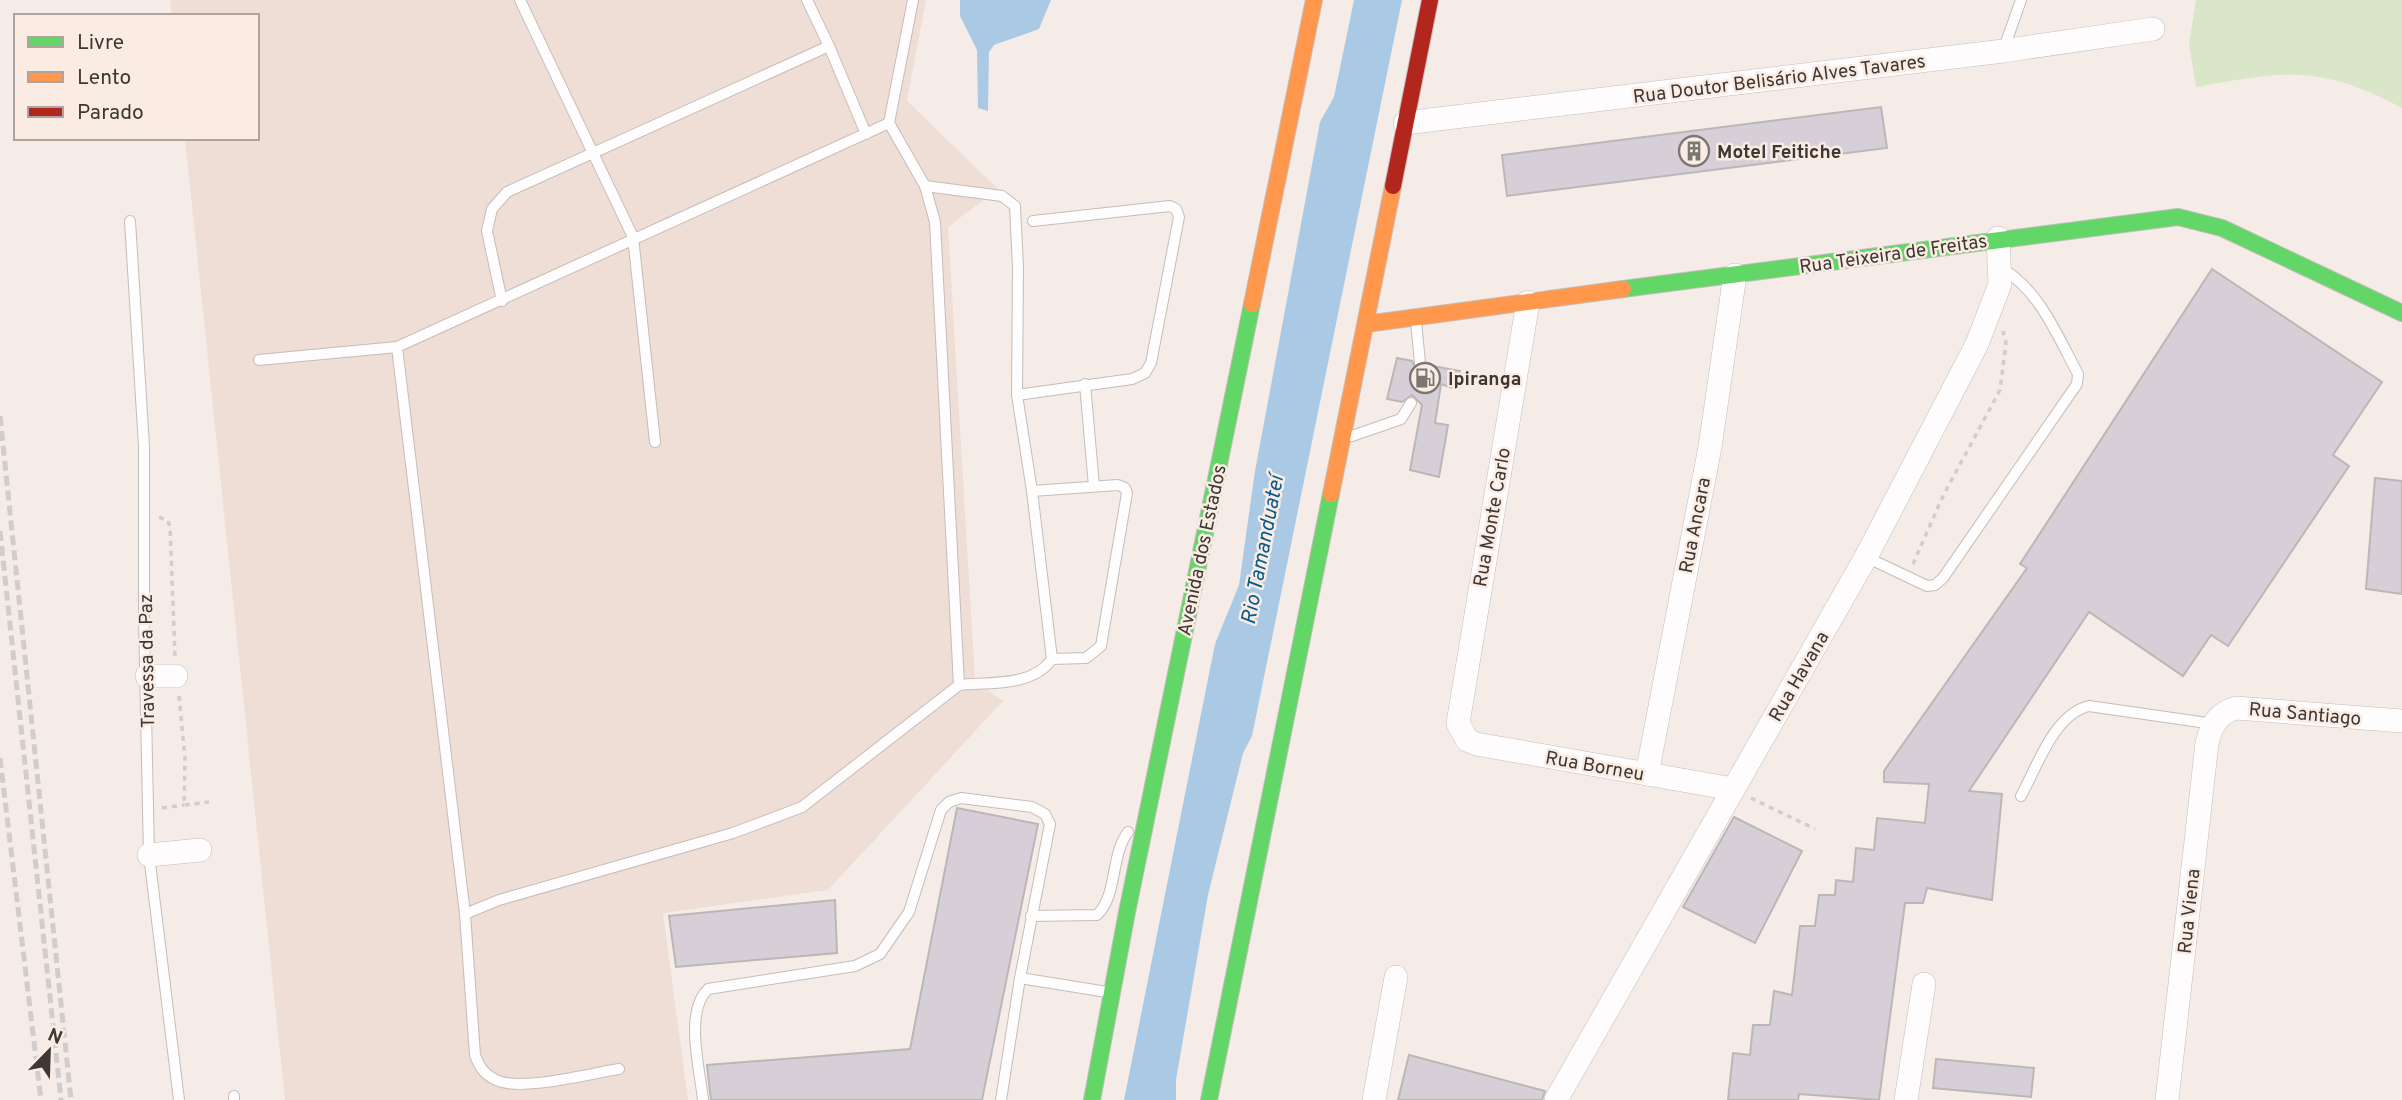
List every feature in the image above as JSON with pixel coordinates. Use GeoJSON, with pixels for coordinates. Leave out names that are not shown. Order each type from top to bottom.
{"type":"FeatureCollection","features":[{"type":"Feature","properties":{"kind":"main road","name":"Avenida dos Estados"},"geometry":{"type":"LineString","coordinates":[[1092,1100],[1110,993],[1314,0]]}},
{"type":"Feature","properties":{"kind":"main road"},"geometry":{"type":"LineString","coordinates":[[1209,1100],[1430,0]]}},
{"type":"Feature","properties":{"kind":"main road","name":"Rua Teixeira de Freitas"},"geometry":{"type":"LineString","coordinates":[[1366,324],[1998,238],[2178,218],[2200,221],[2402,313]]}},
{"type":"Feature","properties":{"kind":"street","name":"Rua Doutor Belisário Alves Tavares"},"geometry":{"type":"LineString","coordinates":[[1405,123],[2003,51],[2153,29]]}},
{"type":"Feature","properties":{"kind":"street","name":"Rua Havana"},"geometry":{"type":"LineString","coordinates":[[1556,1100],[1866,557],[1993,308],[2000,284],[1998,238]]}},
{"type":"Feature","properties":{"kind":"street","name":"Rua Ancara"},"geometry":{"type":"LineString","coordinates":[[1647,774],[1710,447],[1735,275]]}},
{"type":"Feature","properties":{"kind":"street","name":"Rua Monte Carlo"},"geometry":{"type":"LineString","coordinates":[[1462,731],[1457,713],[1528,302]]}},
{"type":"Feature","properties":{"kind":"street"},"geometry":{"type":"LineString","coordinates":[[147,676],[176,676]]}},
{"type":"Feature","properties":{"kind":"street","name":"Rua Santiago"},"geometry":{"type":"LineString","coordinates":[[2214,724],[2226,710],[2236,708],[2402,721]]}},
{"type":"Feature","properties":{"kind":"street","name":"Rua Viena"},"geometry":{"type":"LineString","coordinates":[[2167,1100],[2207,743],[2214,724]]}},
{"type":"Feature","properties":{"kind":"street","name":"Rua Borneu"},"geometry":{"type":"LineString","coordinates":[[1462,731],[1467,740],[1476,744],[1734,789]]}},
{"type":"Feature","properties":{"kind":"street"},"geometry":{"type":"LineString","coordinates":[[149,855],[200,850]]}},
{"type":"Feature","properties":{"kind":"street"},"geometry":{"type":"LineString","coordinates":[[1374,1100],[1396,977]]}},
{"type":"Feature","properties":{"kind":"street"},"geometry":{"type":"LineString","coordinates":[[1906,1100],[1924,984]]}},
{"type":"Feature","properties":{"kind":"lane"},"geometry":{"type":"LineString","coordinates":[[520,0],[633,237],[655,442]]}},
{"type":"Feature","properties":{"kind":"lane"},"geometry":{"type":"LineString","coordinates":[[807,0],[866,134]]}},
{"type":"Feature","properties":{"kind":"lane"},"geometry":{"type":"LineString","coordinates":[[913,0],[889,123],[925,186],[935,222],[959,685]]}},
{"type":"Feature","properties":{"kind":"lane"},"geometry":{"type":"LineString","coordinates":[[2003,51],[2021,0]]}},
{"type":"Feature","properties":{"kind":"lane"},"geometry":{"type":"LineString","coordinates":[[502,301],[487,231],[492,209],[507,192],[829,46]]}},
{"type":"Feature","properties":{"kind":"lane"},"geometry":{"type":"LineString","coordinates":[[260,359],[397,347],[502,301],[633,237],[889,123]]}},
{"type":"Feature","properties":{"kind":"lane"},"geometry":{"type":"LineString","coordinates":[[465,914],[499,900],[733,833],[802,807],[959,685],[1024,679],[1044,671],[1052,659],[1032,491],[1017,395],[1015,350],[1018,267],[1015,206],[1002,196],[925,186]]}},
{"type":"Feature","properties":{"kind":"lane"},"geometry":{"type":"LineString","coordinates":[[1017,395],[1132,379],[1144,373],[1151,363],[1179,217],[1176,209],[1170,206],[1033,221]]}},
{"type":"Feature","properties":{"kind":"lane","name":"Travessa da Paz"},"geometry":{"type":"LineString","coordinates":[[130,221],[144,446],[144,618],[149,855],[179,1100]]}},
{"type":"Feature","properties":{"kind":"lane"},"geometry":{"type":"LineString","coordinates":[[1866,557],[1927,586],[1943,578],[2080,379],[2026,286],[2016,276],[1999,268]]}},
{"type":"Feature","properties":{"kind":"lane"},"geometry":{"type":"LineString","coordinates":[[1416,318],[1420,363]]}},
{"type":"Feature","properties":{"kind":"lane"},"geometry":{"type":"LineString","coordinates":[[397,347],[465,914],[475,1055],[480,1069],[497,1081],[524,1084],[619,1069]]}},
{"type":"Feature","properties":{"kind":"lane"},"geometry":{"type":"LineString","coordinates":[[1085,384],[1094,486]]}},
{"type":"Feature","properties":{"kind":"lane"},"geometry":{"type":"LineString","coordinates":[[1342,440],[1401,418],[1410,403]]}},
{"type":"Feature","properties":{"kind":"lane"},"geometry":{"type":"LineString","coordinates":[[1032,491],[1118,485],[1127,494],[1101,646],[1086,658],[1052,659]]}},
{"type":"Feature","properties":{"kind":"lane"},"geometry":{"type":"LineString","coordinates":[[2021,796],[2065,718],[2078,709],[2090,706],[2214,724]]}},
{"type":"Feature","properties":{"kind":"lane"},"geometry":{"type":"LineString","coordinates":[[703,1100],[694,1014],[698,998],[708,989],[855,966],[880,954],[909,912],[936,821],[949,802],[961,798],[1020,806],[1045,814],[1050,824],[1031,916],[1001,1100]]}},
{"type":"Feature","properties":{"kind":"lane"},"geometry":{"type":"LineString","coordinates":[[1031,916],[1097,915],[1105,907],[1118,851],[1125,836],[1148,809]]}},
{"type":"Feature","properties":{"kind":"lane"},"geometry":{"type":"LineString","coordinates":[[1020,978],[1110,993]]}},
{"type":"Feature","properties":{"kind":"path"},"geometry":{"type":"LineString","coordinates":[[1908,576],[1943,496],[2000,390],[2006,343],[2000,317],[1993,308]]}},
{"type":"Feature","properties":{"kind":"path"},"geometry":{"type":"LineString","coordinates":[[1734,789],[1815,829]]}},
{"type":"Feature","properties":{"kind":"path"},"geometry":{"type":"LineString","coordinates":[[149,810],[184,805]]}},
{"type":"Feature","properties":{"kind":"shaded area"},"geometry":{"type":"Polygon","coordinates":[[[170,0],[926,0],[907,101],[998,189],[948,227],[975,681],[1003,701],[828,890],[663,913],[688,1100],[285,1100],[185,140],[259,140],[259,14],[172,14],[170,0]]]}},
{"type":"Feature","properties":{"kind":"green space"},"geometry":{"type":"Polygon","coordinates":[[[2196,0],[2402,0],[2402,108],[2348,84],[2301,75],[2254,77],[2196,87],[2189,44],[2196,0]]]}},
{"type":"Feature","properties":{"kind":"water"},"geometry":{"type":"Polygon","coordinates":[[[960,0],[1051,0],[1039,29],[994,45],[989,52],[988,111],[978,108],[977,50],[960,16],[960,0]]]}},
{"type":"Feature","properties":{"kind":"water","name":"Rio Tamanduateí"},"geometry":{"type":"Polygon","coordinates":[[[1354,0],[1402,0],[1252,736],[1243,753],[1208,895],[1176,1080],[1176,1100],[1124,1100],[1215,644],[1239,585],[1255,471],[1320,122],[1334,97],[1354,0]]]}},
{"type":"Feature","properties":{"kind":"building","name":"Motel Feitiche"},"geometry":{"type":"Polygon","coordinates":[[[1881,107],[1887,148],[1507,196],[1502,155],[1881,107]]]}},
{"type":"Feature","properties":{"kind":"building"},"geometry":{"type":"Polygon","coordinates":[[[2212,269],[2382,382],[2333,455],[2349,466],[2228,646],[2211,635],[2183,676],[2089,612],[1969,791],[2002,794],[1992,900],[1927,888],[1923,903],[1905,903],[1879,1100],[1799,1094],[1798,1100],[1728,1100],[1733,1053],[1750,1055],[1753,1025],[1770,1025],[1774,991],[1792,995],[1800,926],[1815,926],[1819,895],[1835,895],[1836,880],[1853,882],[1856,848],[1874,850],[1877,818],[1925,823],[1929,784],[1884,782],[1884,771],[2027,568],[2020,564],[2212,269]]]}},
{"type":"Feature","properties":{"kind":"building"},"geometry":{"type":"Polygon","coordinates":[[[1397,358],[1412,361],[1417,370],[1424,370],[1428,365],[1460,371],[1455,389],[1441,384],[1435,423],[1448,425],[1439,477],[1410,470],[1422,405],[1412,395],[1402,402],[1387,399],[1397,358]]]}},
{"type":"Feature","properties":{"kind":"building"},"geometry":{"type":"Polygon","coordinates":[[[2375,478],[2402,481],[2402,594],[2366,589],[2375,478]]]}},
{"type":"Feature","properties":{"kind":"building"},"geometry":{"type":"Polygon","coordinates":[[[957,808],[1038,824],[982,1100],[711,1100],[707,1065],[910,1049],[957,808]]]}},
{"type":"Feature","properties":{"kind":"building"},"geometry":{"type":"Polygon","coordinates":[[[1734,817],[1802,851],[1755,943],[1683,907],[1734,817]]]}},
{"type":"Feature","properties":{"kind":"building"},"geometry":{"type":"Polygon","coordinates":[[[835,900],[837,953],[676,967],[669,916],[835,900]]]}},
{"type":"Feature","properties":{"kind":"building"},"geometry":{"type":"Polygon","coordinates":[[[1409,1055],[1545,1091],[1542,1100],[1398,1100],[1409,1055]]]}},
{"type":"Feature","properties":{"kind":"building"},"geometry":{"type":"Polygon","coordinates":[[[1936,1059],[2034,1068],[2031,1097],[1933,1088],[1936,1059]]]}},
{"type":"Feature","properties":{"kind":"railway"},"geometry":{"type":"LineString","coordinates":[[0,416],[71,1100]]}},
{"type":"Feature","properties":{"kind":"railway"},"geometry":{"type":"LineString","coordinates":[[0,531],[61,1100]]}},
{"type":"Feature","properties":{"kind":"railway"},"geometry":{"type":"LineString","coordinates":[[0,758],[41,1100]]}},
{"type":"Feature","properties":{"kind":"traffic: fast"},"geometry":{"type":"LineString","coordinates":[[1623,289],[2178,217],[2222,228],[2402,313]]}},
{"type":"Feature","properties":{"kind":"traffic: fast"},"geometry":{"type":"LineString","coordinates":[[1092,1100],[1127,912],[1252,304]]}},
{"type":"Feature","properties":{"kind":"traffic: fast"},"geometry":{"type":"LineString","coordinates":[[1209,1100],[1331,494]]}},
{"type":"Feature","properties":{"kind":"traffic: slow"},"geometry":{"type":"LineString","coordinates":[[1252,304],[1314,0]]}},
{"type":"Feature","properties":{"kind":"traffic: slow"},"geometry":{"type":"LineString","coordinates":[[1331,494],[1393,186]]}},
{"type":"Feature","properties":{"kind":"traffic: slow"},"geometry":{"type":"LineString","coordinates":[[1366,324],[1623,289]]}},
{"type":"Feature","properties":{"kind":"traffic: jam"},"geometry":{"type":"LineString","coordinates":[[1393,186],[1430,0]]}},
{"type":"Feature","properties":{"kind":"place","name":"Motel Feitiche"},"geometry":{"type":"Point","coordinates":[1694,151]}},
{"type":"Feature","properties":{"kind":"place","name":"Ipiranga"},"geometry":{"type":"Point","coordinates":[1425,378]}}]}
